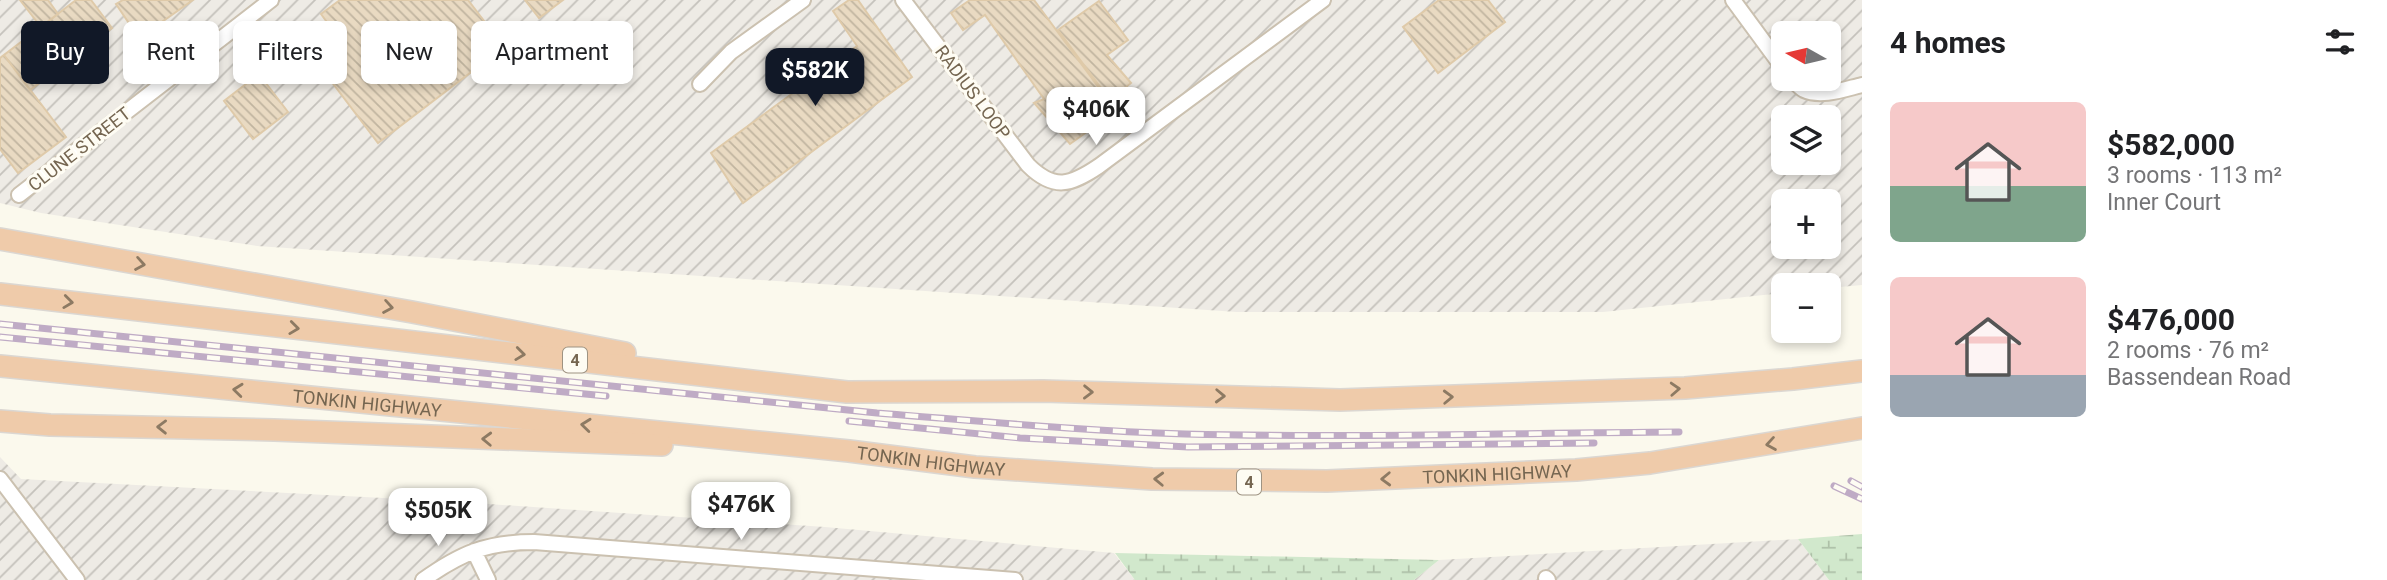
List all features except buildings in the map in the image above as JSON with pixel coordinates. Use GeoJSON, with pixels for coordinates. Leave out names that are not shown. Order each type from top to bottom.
{"type":"FeatureCollection","features":[{"type":"Feature","properties":{"kind":"highway"},"geometry":{"type":"LineString","coordinates":[[0,239],[412,312],[650,358],[834,377],[1043,391]]}},
{"type":"Feature","properties":{"kind":"highway","name":"4"},"geometry":{"type":"LineString","coordinates":[[0,294],[847,392],[1043,391],[1340,400],[1685,388],[1862,370]]}},
{"type":"Feature","properties":{"kind":"highway"},"geometry":{"type":"LineString","coordinates":[[1793,379],[1862,364]]}},
{"type":"Feature","properties":{"kind":"highway","name":"TONKIN HIGHWAY"},"geometry":{"type":"LineString","coordinates":[[0,366],[849,451],[975,467],[1152,479],[1327,481],[1576,470],[1650,463],[1862,428]]}},
{"type":"Feature","properties":{"kind":"highway"},"geometry":{"type":"LineString","coordinates":[[0,421],[849,451]]}},
{"type":"Feature","properties":{"kind":"highway"},"geometry":{"type":"LineString","coordinates":[[1809,438],[1862,434]]}},
{"type":"Feature","properties":{"kind":"street","name":"CLUNE STREET"},"geometry":{"type":"LineString","coordinates":[[19,195],[271,0]]}},
{"type":"Feature","properties":{"kind":"street"},"geometry":{"type":"LineString","coordinates":[[699,84],[731,52],[803,0]]}},
{"type":"Feature","properties":{"kind":"street","name":"RADIUS LOOP"},"geometry":{"type":"LineString","coordinates":[[903,0],[1028,165],[1046,179],[1065,183],[1080,179],[1099,166],[1323,0]]}},
{"type":"Feature","properties":{"kind":"street"},"geometry":{"type":"LineString","coordinates":[[1733,0],[1771,52]]}},
{"type":"Feature","properties":{"kind":"street"},"geometry":{"type":"LineString","coordinates":[[1841,90],[1862,85]]}},
{"type":"Feature","properties":{"kind":"street"},"geometry":{"type":"LineString","coordinates":[[1807,91],[1837,91]]}},
{"type":"Feature","properties":{"kind":"street"},"geometry":{"type":"LineString","coordinates":[[0,479],[77,580]]}},
{"type":"Feature","properties":{"kind":"street"},"geometry":{"type":"LineString","coordinates":[[423,580],[449,561],[503,542],[600,546],[1014,580]]}},
{"type":"Feature","properties":{"kind":"street"},"geometry":{"type":"LineString","coordinates":[[474,551],[488,580]]}},
{"type":"Feature","properties":{"kind":"shaded area"},"geometry":{"type":"Polygon","coordinates":[[[0,0],[1862,0],[1862,285],[1841,287],[1841,273],[1771,273],[1771,294],[1603,312],[1237,312],[257,246],[41,213],[0,203],[0,0]]]}},
{"type":"Feature","properties":{"kind":"shaded area"},"geometry":{"type":"Polygon","coordinates":[[[0,457],[21,479],[460,502],[825,527],[1114,553],[1135,580],[0,580],[0,457]]]}},
{"type":"Feature","properties":{"kind":"shaded area"},"geometry":{"type":"Polygon","coordinates":[[[1798,539],[1829,580],[1414,580],[1439,560],[1798,539]]]}},
{"type":"Feature","properties":{"kind":"green space"},"geometry":{"type":"Polygon","coordinates":[[[1862,534],[1862,580],[1829,580],[1798,539],[1862,534]]]}},
{"type":"Feature","properties":{"kind":"green space"},"geometry":{"type":"Polygon","coordinates":[[[1115,553],[1439,560],[1414,580],[1135,580],[1115,553]]]}},
{"type":"Feature","properties":{"kind":"railway"},"geometry":{"type":"LineString","coordinates":[[0,324],[877,413],[1069,428],[1185,434],[1308,436],[1679,432]]}},
{"type":"Feature","properties":{"kind":"railway"},"geometry":{"type":"LineString","coordinates":[[0,337],[606,396]]}},
{"type":"Feature","properties":{"kind":"railway"},"geometry":{"type":"LineString","coordinates":[[849,421],[1020,438],[1188,447],[1594,443]]}},
{"type":"Feature","properties":{"kind":"railway"},"geometry":{"type":"LineString","coordinates":[[1851,481],[1862,487]]}},
{"type":"Feature","properties":{"kind":"railway"},"geometry":{"type":"LineString","coordinates":[[1834,486],[1862,499]]}}]}
